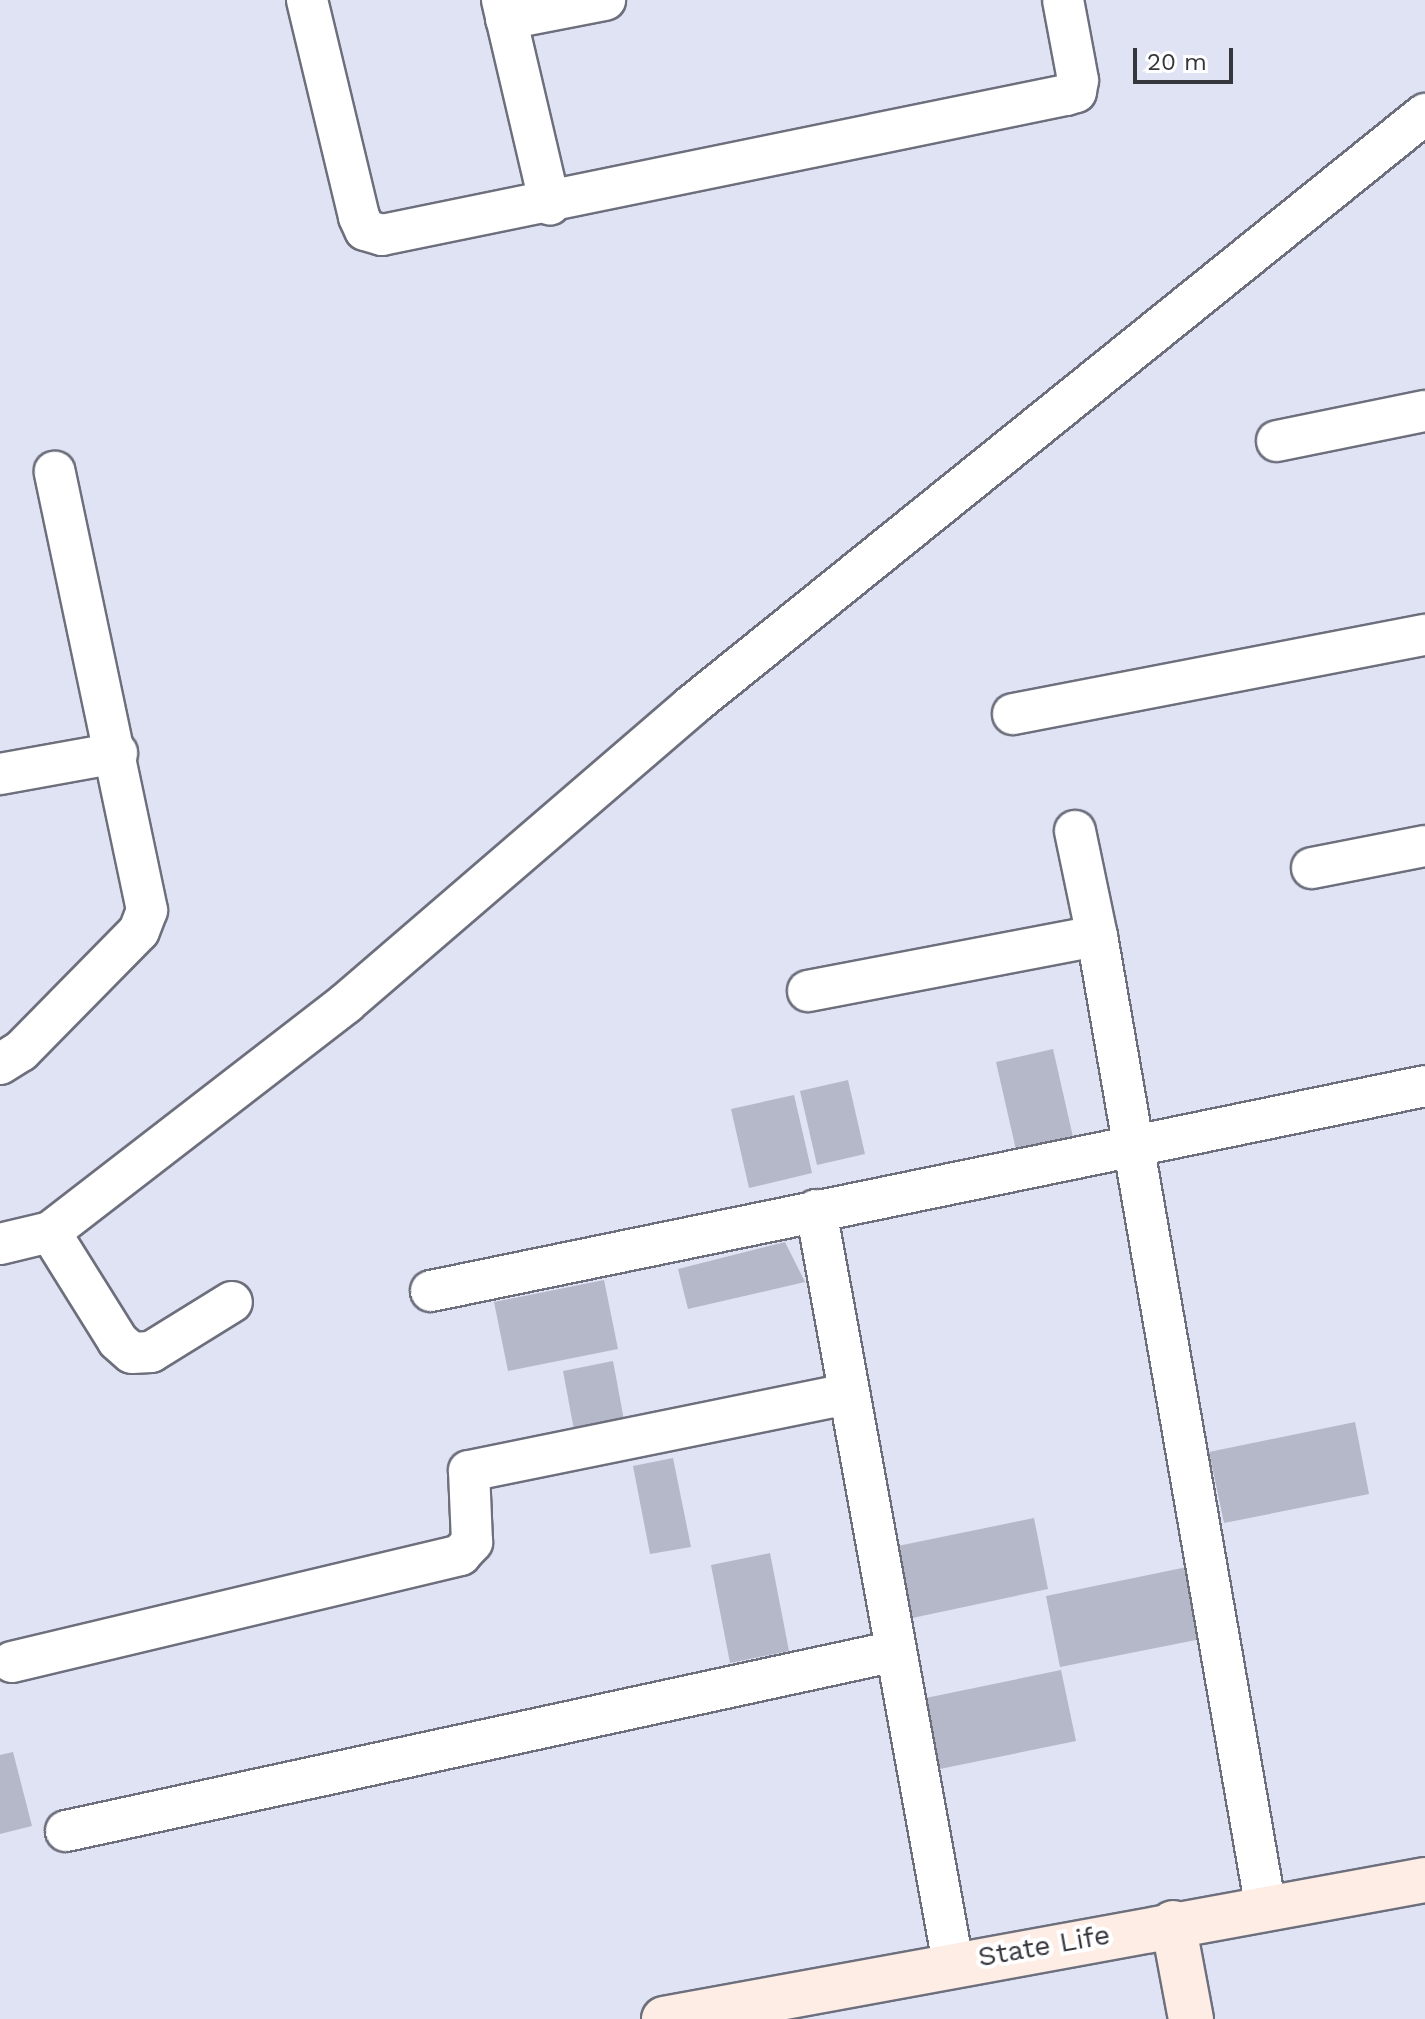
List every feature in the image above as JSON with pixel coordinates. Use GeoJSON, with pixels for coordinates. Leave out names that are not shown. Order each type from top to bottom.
{"type":"FeatureCollection","features":[{"type":"Feature","properties":{"kind":"street"},"geometry":{"type":"LineString","coordinates":[[307,0],[365,230],[382,235],[550,204],[1076,92],[1063,0]]}},
{"type":"Feature","properties":{"kind":"street"},"geometry":{"type":"LineString","coordinates":[[550,204],[504,10],[605,0]]}},
{"type":"Feature","properties":{"kind":"street"},"geometry":{"type":"LineString","coordinates":[[0,1244],[50,1232],[346,1003],[691,706],[1425,114]]}},
{"type":"Feature","properties":{"kind":"street"},"geometry":{"type":"LineString","coordinates":[[1277,441],[1425,411]]}},
{"type":"Feature","properties":{"kind":"street"},"geometry":{"type":"LineString","coordinates":[[0,1064],[21,1051],[139,931],[147,910],[117,753],[55,472]]}},
{"type":"Feature","properties":{"kind":"street"},"geometry":{"type":"LineString","coordinates":[[1013,714],[1425,635]]}},
{"type":"Feature","properties":{"kind":"street"},"geometry":{"type":"LineString","coordinates":[[0,774],[117,753]]}},
{"type":"Feature","properties":{"kind":"street"},"geometry":{"type":"LineString","coordinates":[[1075,831],[1097,936],[1266,1909]]}},
{"type":"Feature","properties":{"kind":"street"},"geometry":{"type":"LineString","coordinates":[[1312,868],[1425,846]]}},
{"type":"Feature","properties":{"kind":"street"},"geometry":{"type":"LineString","coordinates":[[808,991],[1097,936]]}},
{"type":"Feature","properties":{"kind":"street"},"geometry":{"type":"LineString","coordinates":[[431,1291],[1132,1143],[1425,1086]]}},
{"type":"Feature","properties":{"kind":"street"},"geometry":{"type":"LineString","coordinates":[[816,1210],[953,1963]]}},
{"type":"Feature","properties":{"kind":"street"},"geometry":{"type":"LineString","coordinates":[[50,1232],[118,1341],[132,1353],[151,1352],[232,1302]]}},
{"type":"Feature","properties":{"kind":"street"},"geometry":{"type":"LineString","coordinates":[[12,1662],[460,1555],[472,1542],[469,1471],[849,1394]]}},
{"type":"Feature","properties":{"kind":"street"},"geometry":{"type":"LineString","coordinates":[[66,1831],[896,1651]]}},
{"type":"Feature","properties":{"kind":"street","name":"State Life"},"geometry":{"type":"LineString","coordinates":[[664,2019],[953,1963],[1425,1880]]}},
{"type":"Feature","properties":{"kind":"street"},"geometry":{"type":"LineString","coordinates":[[1173,1923],[1191,2019]]}},
{"type":"Feature","properties":{"kind":"building"},"geometry":{"type":"Polygon","coordinates":[[[1053,1049],[1073,1137],[1016,1150],[996,1062],[1053,1049]]]}},
{"type":"Feature","properties":{"kind":"building"},"geometry":{"type":"Polygon","coordinates":[[[848,1080],[865,1154],[817,1165],[800,1091],[848,1080]]]}},
{"type":"Feature","properties":{"kind":"building"},"geometry":{"type":"Polygon","coordinates":[[[794,1095],[812,1173],[749,1188],[731,1109],[794,1095]]]}},
{"type":"Feature","properties":{"kind":"building"},"geometry":{"type":"Polygon","coordinates":[[[785,1242],[805,1282],[688,1309],[678,1269],[785,1242]]]}},
{"type":"Feature","properties":{"kind":"building"},"geometry":{"type":"Polygon","coordinates":[[[604,1280],[618,1349],[508,1371],[494,1302],[604,1280]]]}},
{"type":"Feature","properties":{"kind":"building"},"geometry":{"type":"Polygon","coordinates":[[[613,1361],[624,1420],[574,1430],[563,1371],[613,1361]]]}},
{"type":"Feature","properties":{"kind":"building"},"geometry":{"type":"Polygon","coordinates":[[[1355,1422],[1369,1494],[1224,1523],[1209,1452],[1355,1422]]]}},
{"type":"Feature","properties":{"kind":"building"},"geometry":{"type":"Polygon","coordinates":[[[673,1458],[691,1547],[650,1554],[633,1466],[673,1458]]]}},
{"type":"Feature","properties":{"kind":"building"},"geometry":{"type":"Polygon","coordinates":[[[1034,1518],[1048,1589],[903,1620],[888,1548],[1034,1518]]]}},
{"type":"Feature","properties":{"kind":"building"},"geometry":{"type":"Polygon","coordinates":[[[770,1553],[789,1651],[730,1663],[711,1565],[770,1553]]]}},
{"type":"Feature","properties":{"kind":"building"},"geometry":{"type":"Polygon","coordinates":[[[1192,1566],[1206,1638],[1060,1667],[1046,1596],[1192,1566]]]}},
{"type":"Feature","properties":{"kind":"building"},"geometry":{"type":"Polygon","coordinates":[[[1061,1670],[1076,1741],[930,1771],[916,1700],[1061,1670]]]}},
{"type":"Feature","properties":{"kind":"building"},"geometry":{"type":"Polygon","coordinates":[[[13,1752],[32,1826],[0,1834],[0,1755],[13,1752]]]}}]}
